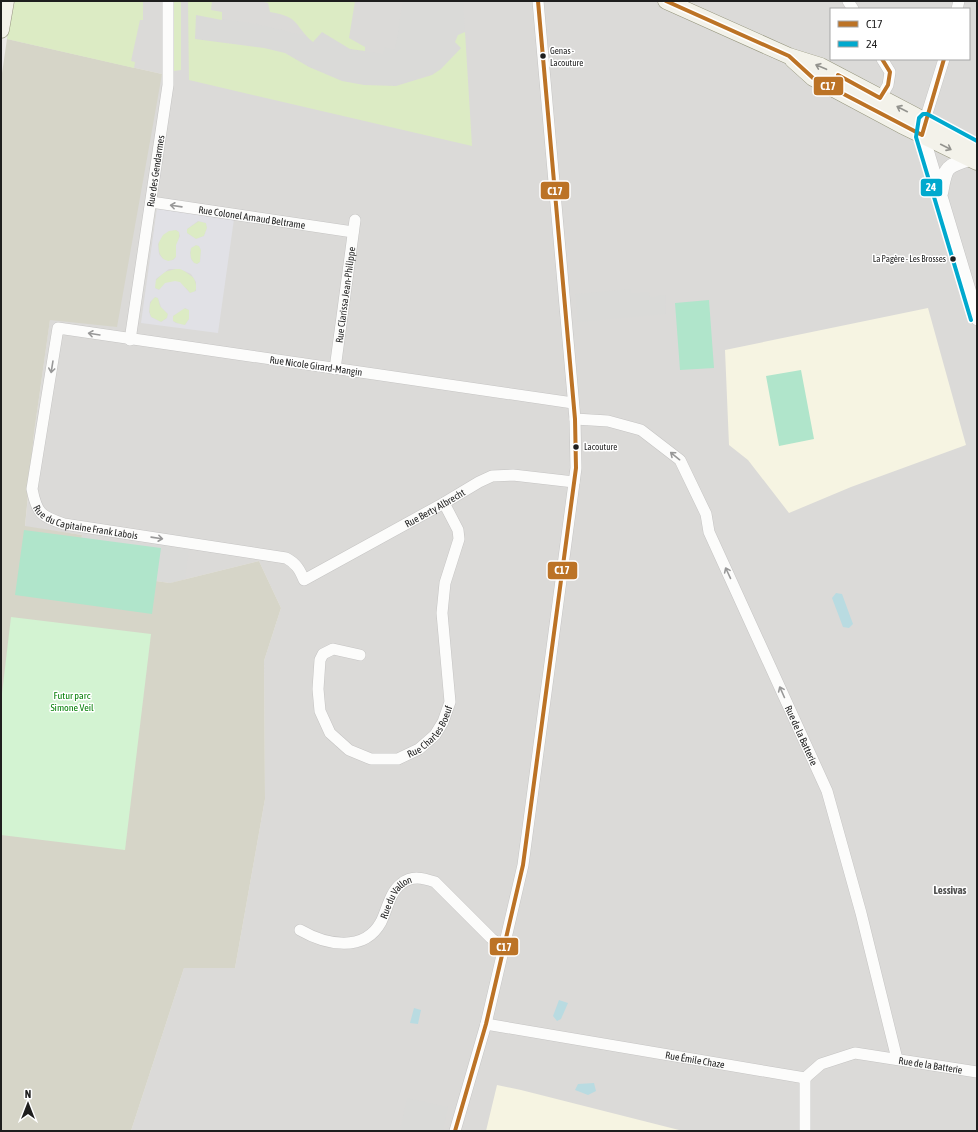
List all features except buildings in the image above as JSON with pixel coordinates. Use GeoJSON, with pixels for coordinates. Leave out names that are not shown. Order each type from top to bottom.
{"type":"FeatureCollection","features":[{"type":"Feature","properties":{"kind":"main road"},"geometry":{"type":"LineString","coordinates":[[1,30],[6,1]]}},
{"type":"Feature","properties":{"kind":"main road"},"geometry":{"type":"LineString","coordinates":[[666,1],[789,56],[813,78],[877,104],[974,156]]}},
{"type":"Feature","properties":{"kind":"street","name":"Rue des Gendarmes"},"geometry":{"type":"LineString","coordinates":[[130,340],[168,85],[168,1]]}},
{"type":"Feature","properties":{"kind":"street"},"geometry":{"type":"LineString","coordinates":[[455,1131],[486,1024],[523,866],[574,482],[576,447],[575,419],[538,1]]}},
{"type":"Feature","properties":{"kind":"street"},"geometry":{"type":"LineString","coordinates":[[877,104],[888,85],[890,72],[883,60]]}},
{"type":"Feature","properties":{"kind":"street"},"geometry":{"type":"LineString","coordinates":[[944,60],[923,128],[941,196],[977,318]]}},
{"type":"Feature","properties":{"kind":"street"},"geometry":{"type":"LineString","coordinates":[[941,196],[945,172],[951,165],[974,156]]}},
{"type":"Feature","properties":{"kind":"street","name":"Rue Colonel Arnaud Beltrame"},"geometry":{"type":"LineString","coordinates":[[151,202],[353,232]]}},
{"type":"Feature","properties":{"kind":"street","name":"Rue Clarissa Jean-Philippe"},"geometry":{"type":"LineString","coordinates":[[335,369],[355,220]]}},
{"type":"Feature","properties":{"kind":"street","name":"Rue Nicole Girard-Mangin"},"geometry":{"type":"LineString","coordinates":[[58,328],[130,340],[573,403]]}},
{"type":"Feature","properties":{"kind":"street","name":"Rue du Capitaine Frank Labois"},"geometry":{"type":"LineString","coordinates":[[58,328],[32,489],[35,506],[45,517],[64,524],[286,558],[294,562],[304,580]]}},
{"type":"Feature","properties":{"kind":"street","name":"Rue de la Batterie"},"geometry":{"type":"LineString","coordinates":[[575,419],[608,421],[641,430],[680,460],[706,514],[709,532],[827,791],[861,913],[898,1059],[977,1072]]}},
{"type":"Feature","properties":{"kind":"street","name":"Rue Berty Albrecht"},"geometry":{"type":"LineString","coordinates":[[304,580],[444,503],[479,482],[503,475],[574,482]]}},
{"type":"Feature","properties":{"kind":"street","name":"Rue Charles Boeuf"},"geometry":{"type":"LineString","coordinates":[[360,655],[332,650],[323,654],[320,660],[318,689],[320,711],[330,733],[349,750],[371,759],[398,759],[419,750],[435,735],[443,722],[450,702],[442,613],[445,583],[459,539],[458,530],[444,503]]}},
{"type":"Feature","properties":{"kind":"street","name":"Rue du Vallon"},"geometry":{"type":"LineString","coordinates":[[300,930],[313,938],[340,944],[358,942],[369,935],[380,922],[390,900],[400,884],[413,878],[425,878],[435,882],[491,938],[504,948]]}},
{"type":"Feature","properties":{"kind":"street","name":"Rue Émile Chaze"},"geometry":{"type":"LineString","coordinates":[[486,1024],[805,1078]]}},
{"type":"Feature","properties":{"kind":"street"},"geometry":{"type":"LineString","coordinates":[[805,1131],[805,1078],[821,1064],[855,1053],[898,1059]]}},
{"type":"Feature","properties":{"kind":"shaded area"},"geometry":{"type":"Polygon","coordinates":[[[15,1],[977,1],[977,1131],[131,1131],[184,968],[235,968],[265,799],[264,661],[281,608],[259,561],[170,583],[82,535],[25,527],[34,433],[50,319],[162,74],[7,39],[15,1]]]}},
{"type":"Feature","properties":{"kind":"shaded area"},"geometry":{"type":"Polygon","coordinates":[[[403,1],[463,1],[465,32],[458,35],[461,48],[441,70],[396,86],[364,85],[342,81],[309,67],[285,53],[263,48],[195,39],[196,15],[257,24],[306,36],[313,41],[322,32],[351,49],[382,54],[385,47],[395,50],[403,1]]]}},
{"type":"Feature","properties":{"kind":"shaded area"},"geometry":{"type":"Polygon","coordinates":[[[7,39],[162,74],[117,327],[50,320],[34,433],[25,526],[82,535],[78,570],[170,583],[259,561],[281,608],[264,661],[265,799],[235,968],[184,968],[131,1131],[1,1131],[1,80],[7,39]]]}},
{"type":"Feature","properties":{"kind":"shaded area"},"geometry":{"type":"Polygon","coordinates":[[[157,208],[234,219],[218,333],[141,323],[157,208]],[[198,221],[187,229],[187,233],[196,239],[204,236],[207,228],[206,223],[198,221]],[[176,230],[169,231],[163,235],[158,244],[159,254],[163,259],[168,261],[173,260],[176,257],[176,245],[180,236],[179,232],[176,230]],[[196,245],[191,248],[191,259],[194,263],[197,264],[200,262],[201,250],[199,246],[196,245]],[[169,269],[156,279],[155,288],[159,290],[165,283],[175,281],[180,282],[190,293],[196,291],[196,282],[191,274],[180,269],[169,269]],[[155,297],[150,302],[149,312],[151,317],[161,322],[167,318],[168,314],[161,307],[158,298],[155,297]],[[185,308],[173,316],[173,321],[185,325],[189,319],[189,310],[185,308]]]}},
{"type":"Feature","properties":{"kind":"shaded area"},"geometry":{"type":"Polygon","coordinates":[[[631,289],[631,293],[649,292],[650,297],[665,295],[666,314],[578,322],[575,294],[631,289]]]}},
{"type":"Feature","properties":{"kind":"shaded area"},"geometry":{"type":"Polygon","coordinates":[[[928,308],[966,445],[851,487],[789,513],[748,460],[729,445],[725,350],[928,308]]]}},
{"type":"Feature","properties":{"kind":"shaded area"},"geometry":{"type":"Polygon","coordinates":[[[82,535],[189,550],[185,579],[170,583],[77,570],[82,535]]]}},
{"type":"Feature","properties":{"kind":"shaded area"},"geometry":{"type":"Polygon","coordinates":[[[497,1085],[521,1090],[683,1131],[486,1131],[497,1085]]]}},
{"type":"Feature","properties":{"kind":"shaded area"},"geometry":{"type":"Polygon","coordinates":[[[407,1098],[448,1107],[443,1131],[409,1131],[400,1129],[407,1098]]]}},
{"type":"Feature","properties":{"kind":"green space"},"geometry":{"type":"Polygon","coordinates":[[[15,1],[143,1],[143,20],[140,20],[131,61],[135,62],[134,68],[7,39],[15,1]]]}},
{"type":"Feature","properties":{"kind":"green space"},"geometry":{"type":"Polygon","coordinates":[[[173,1],[181,1],[181,70],[174,71],[173,1]]]}},
{"type":"Feature","properties":{"kind":"green space"},"geometry":{"type":"Polygon","coordinates":[[[188,1],[212,1],[211,10],[222,12],[222,20],[196,15],[195,39],[264,48],[285,53],[309,67],[342,81],[364,85],[396,86],[432,75],[441,69],[461,48],[455,42],[458,35],[465,32],[472,146],[189,80],[188,1]]]}},
{"type":"Feature","properties":{"kind":"green space"},"geometry":{"type":"Polygon","coordinates":[[[260,1],[355,1],[349,38],[365,47],[365,51],[350,49],[322,32],[313,42],[296,22],[287,16],[270,12],[268,3],[260,1]]]}},
{"type":"Feature","properties":{"kind":"green space"},"geometry":{"type":"Polygon","coordinates":[[[199,221],[206,223],[207,228],[204,236],[196,239],[187,233],[187,229],[199,221]]]}},
{"type":"Feature","properties":{"kind":"green space"},"geometry":{"type":"Polygon","coordinates":[[[176,230],[179,232],[179,235],[176,257],[170,261],[165,260],[161,256],[159,250],[161,236],[167,231],[176,230]]]}},
{"type":"Feature","properties":{"kind":"green space"},"geometry":{"type":"Polygon","coordinates":[[[196,245],[199,246],[201,250],[200,262],[197,264],[194,263],[190,254],[191,248],[196,245]]]}},
{"type":"Feature","properties":{"kind":"green space"},"geometry":{"type":"Polygon","coordinates":[[[180,268],[194,278],[197,288],[194,292],[190,293],[186,288],[164,285],[160,290],[155,288],[154,282],[164,272],[180,268]]]}},
{"type":"Feature","properties":{"kind":"green space"},"geometry":{"type":"Polygon","coordinates":[[[155,297],[158,298],[160,306],[168,314],[167,318],[161,322],[151,317],[150,314],[150,303],[155,297]]]}},
{"type":"Feature","properties":{"kind":"green space"},"geometry":{"type":"Polygon","coordinates":[[[709,300],[714,368],[680,370],[675,303],[709,300]]]}},
{"type":"Feature","properties":{"kind":"green space"},"geometry":{"type":"Polygon","coordinates":[[[184,308],[189,310],[189,319],[185,325],[181,325],[173,321],[173,316],[184,308]]]}},
{"type":"Feature","properties":{"kind":"green space"},"geometry":{"type":"Polygon","coordinates":[[[801,370],[814,439],[779,446],[766,376],[801,370]]]}},
{"type":"Feature","properties":{"kind":"green space"},"geometry":{"type":"Polygon","coordinates":[[[24,530],[161,548],[152,614],[15,595],[24,530]]]}},
{"type":"Feature","properties":{"kind":"green space","name":"Futur parc Simone Veil"},"geometry":{"type":"Polygon","coordinates":[[[11,617],[151,634],[125,850],[1,835],[1,702],[11,617]]]}},
{"type":"Feature","properties":{"kind":"water"},"geometry":{"type":"Polygon","coordinates":[[[836,593],[842,594],[853,624],[849,628],[843,627],[832,598],[836,593]]]}},
{"type":"Feature","properties":{"kind":"water"},"geometry":{"type":"Polygon","coordinates":[[[559,1000],[568,1003],[561,1019],[557,1021],[553,1016],[559,1000]]]}},
{"type":"Feature","properties":{"kind":"water"},"geometry":{"type":"Polygon","coordinates":[[[414,1008],[421,1010],[418,1024],[410,1023],[414,1008]]]}},
{"type":"Feature","properties":{"kind":"water"},"geometry":{"type":"Polygon","coordinates":[[[594,1083],[596,1091],[588,1095],[575,1090],[578,1084],[594,1083]]]}},
{"type":"Feature","properties":{"kind":"transit line","name":"C17"},"geometry":{"type":"LineString","coordinates":[[455,1131],[486,1024],[523,865],[576,468],[575,419],[538,1]]}},
{"type":"Feature","properties":{"kind":"transit line","name":"C17"},"geometry":{"type":"LineString","coordinates":[[666,1],[789,56],[813,78],[922,135],[944,60]]}},
{"type":"Feature","properties":{"kind":"transit line","name":"C17"},"geometry":{"type":"LineString","coordinates":[[838,75],[880,98],[888,85],[890,72],[883,60]]}},
{"type":"Feature","properties":{"kind":"transit line","name":"24"},"geometry":{"type":"LineString","coordinates":[[971,320],[916,137],[919,118],[923,114],[927,114],[977,141]]}},
{"type":"Feature","properties":{"kind":"place","name":"Genas - Lacouture"},"geometry":{"type":"Point","coordinates":[543,56]}},
{"type":"Feature","properties":{"kind":"place","name":"La Pagère - Les Brosses"},"geometry":{"type":"Point","coordinates":[953,259]}},
{"type":"Feature","properties":{"kind":"place","name":"Lacouture"},"geometry":{"type":"Point","coordinates":[576,447]}},
{"type":"Feature","properties":{"kind":"district","name":"Lessivas"},"geometry":{"type":"Point","coordinates":[950,890]}}]}
